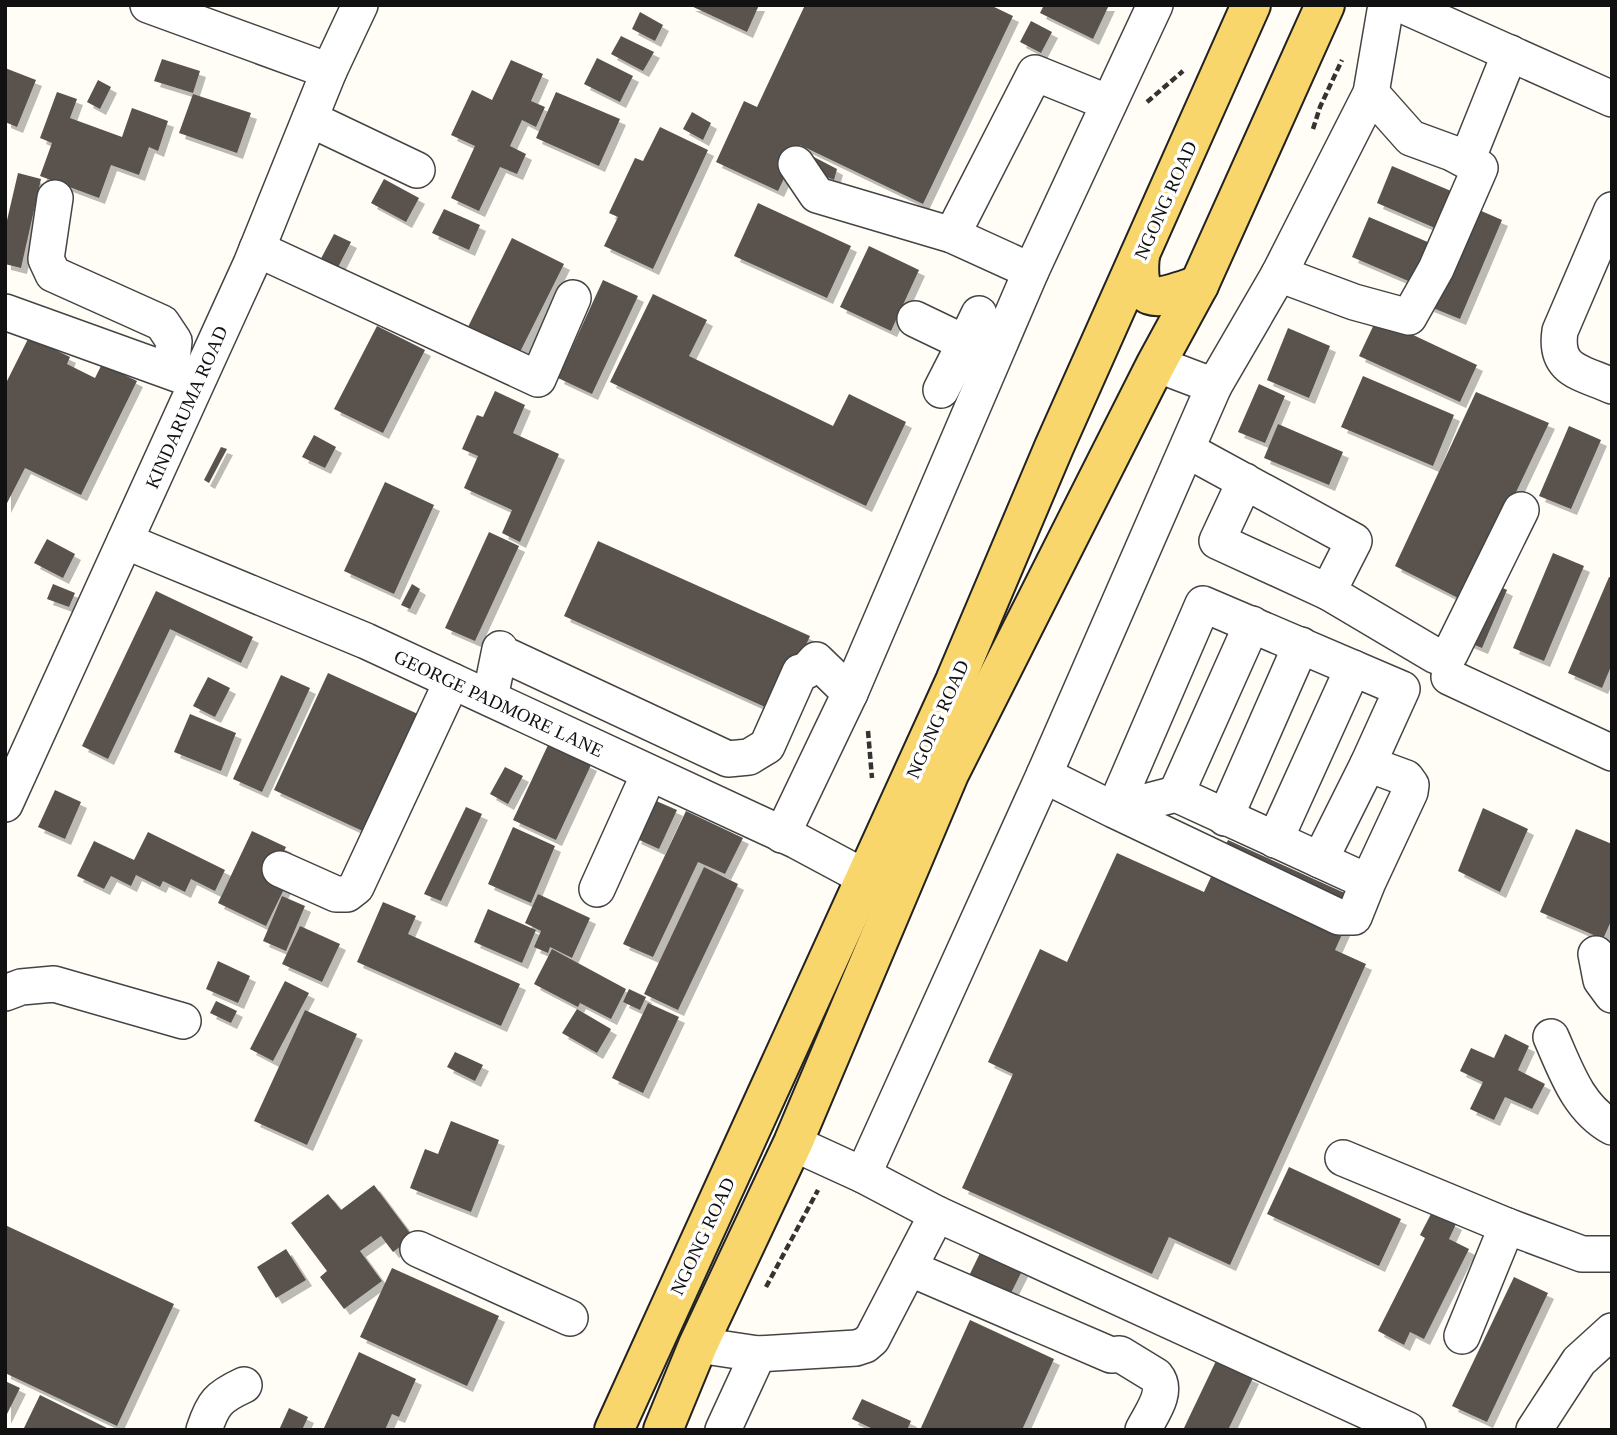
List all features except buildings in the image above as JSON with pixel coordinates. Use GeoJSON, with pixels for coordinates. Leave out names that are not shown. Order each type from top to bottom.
{"type":"FeatureCollection","features":[{"type":"Feature","properties":{"kind":"main road","name":"NGONG ROAD"},"geometry":{"type":"LineString","coordinates":[[614,1430],[949,694],[1054,447],[1251,5]]}},
{"type":"Feature","properties":{"kind":"main road","name":"NGONG ROAD"},"geometry":{"type":"LineString","coordinates":[[663,1430],[698,1345],[793,1143],[949,775],[1156,364],[1199,285],[1325,5]]}},
{"type":"Feature","properties":{"kind":"main road"},"geometry":{"type":"LineString","coordinates":[[1140,256],[1138,277],[1151,296],[1159,298],[1199,285]]}},
{"type":"Feature","properties":{"kind":"street"},"geometry":{"type":"LineString","coordinates":[[148,5],[329,71]]}},
{"type":"Feature","properties":{"kind":"street","name":"KINDARUMA ROAD"},"geometry":{"type":"LineString","coordinates":[[5,804],[125,541],[184,376],[257,249],[329,71],[360,5]]}},
{"type":"Feature","properties":{"kind":"street"},"geometry":{"type":"LineString","coordinates":[[941,390],[1031,271],[1125,106],[1155,5]]}},
{"type":"Feature","properties":{"kind":"street"},"geometry":{"type":"LineString","coordinates":[[863,1175],[1044,775],[1214,386],[1279,274],[1371,93],[1386,5]]}},
{"type":"Feature","properties":{"kind":"street"},"geometry":{"type":"LineString","coordinates":[[1402,5],[1612,99]]}},
{"type":"Feature","properties":{"kind":"street"},"geometry":{"type":"LineString","coordinates":[[1466,160],[1510,53]]}},
{"type":"Feature","properties":{"kind":"street"},"geometry":{"type":"LineString","coordinates":[[952,234],[1035,73],[1125,106]]}},
{"type":"Feature","properties":{"kind":"street"},"geometry":{"type":"LineString","coordinates":[[1279,274],[1354,302],[1409,317],[1436,269],[1480,168],[1411,138],[1371,93]]}},
{"type":"Feature","properties":{"kind":"street"},"geometry":{"type":"LineString","coordinates":[[310,119],[417,170]]}},
{"type":"Feature","properties":{"kind":"street"},"geometry":{"type":"LineString","coordinates":[[796,164],[817,195],[952,234],[1031,271]]}},
{"type":"Feature","properties":{"kind":"street"},"geometry":{"type":"LineString","coordinates":[[55,198],[46,260],[53,274],[162,323],[174,341],[184,376]]}},
{"type":"Feature","properties":{"kind":"street"},"geometry":{"type":"LineString","coordinates":[[1612,210],[1560,331],[1558,344],[1562,360],[1612,386]]}},
{"type":"Feature","properties":{"kind":"street"},"geometry":{"type":"LineString","coordinates":[[257,249],[538,379],[573,298]]}},
{"type":"Feature","properties":{"kind":"street"},"geometry":{"type":"LineString","coordinates":[[5,312],[184,376]]}},
{"type":"Feature","properties":{"kind":"street"},"geometry":{"type":"LineString","coordinates":[[915,319],[979,338]]}},
{"type":"Feature","properties":{"kind":"street"},"geometry":{"type":"LineString","coordinates":[[782,835],[850,693],[979,338]]}},
{"type":"Feature","properties":{"kind":"street"},"geometry":{"type":"LineString","coordinates":[[1156,364],[1214,386]]}},
{"type":"Feature","properties":{"kind":"street"},"geometry":{"type":"LineString","coordinates":[[1187,450],[1354,541],[1328,592]]}},
{"type":"Feature","properties":{"kind":"street"},"geometry":{"type":"LineString","coordinates":[[1245,481],[1217,541],[1328,592],[1436,656],[1450,654],[1521,510]]}},
{"type":"Feature","properties":{"kind":"street","name":"GEORGE PADMORE LANE"},"geometry":{"type":"LineString","coordinates":[[125,541],[366,641],[782,835],[866,878]]}},
{"type":"Feature","properties":{"kind":"street"},"geometry":{"type":"LineString","coordinates":[[1114,810],[1203,604],[1402,690],[1320,860]]}},
{"type":"Feature","properties":{"kind":"street"},"geometry":{"type":"LineString","coordinates":[[1176,794],[1252,624]]}},
{"type":"Feature","properties":{"kind":"street"},"geometry":{"type":"LineString","coordinates":[[490,698],[500,649],[506,644],[728,759],[749,757],[767,746],[800,672],[806,671],[817,660],[850,693]]}},
{"type":"Feature","properties":{"kind":"street"},"geometry":{"type":"LineString","coordinates":[[1225,818],[1301,645]]}},
{"type":"Feature","properties":{"kind":"street"},"geometry":{"type":"LineString","coordinates":[[1275,840],[1353,668]]}},
{"type":"Feature","properties":{"kind":"street"},"geometry":{"type":"LineString","coordinates":[[1448,677],[1612,753]]}},
{"type":"Feature","properties":{"kind":"street"},"geometry":{"type":"LineString","coordinates":[[280,869],[336,894],[346,894],[356,887],[452,681]]}},
{"type":"Feature","properties":{"kind":"street"},"geometry":{"type":"LineString","coordinates":[[1044,775],[1339,917],[1354,917],[1411,785],[1406,778],[1368,764]]}},
{"type":"Feature","properties":{"kind":"street"},"geometry":{"type":"LineString","coordinates":[[597,889],[649,774]]}},
{"type":"Feature","properties":{"kind":"street"},"geometry":{"type":"LineString","coordinates":[[1114,810],[1176,794],[1368,883]]}},
{"type":"Feature","properties":{"kind":"street"},"geometry":{"type":"LineString","coordinates":[[1596,954],[1601,980],[1612,995]]}},
{"type":"Feature","properties":{"kind":"street"},"geometry":{"type":"LineString","coordinates":[[5,993],[20,987],[54,984],[183,1021]]}},
{"type":"Feature","properties":{"kind":"street"},"geometry":{"type":"LineString","coordinates":[[1551,1037],[1574,1090],[1596,1118],[1612,1127]]}},
{"type":"Feature","properties":{"kind":"street"},"geometry":{"type":"LineString","coordinates":[[793,1143],[863,1175],[937,1214],[1408,1430]]}},
{"type":"Feature","properties":{"kind":"street"},"geometry":{"type":"LineString","coordinates":[[1343,1158],[1582,1254],[1612,1254]]}},
{"type":"Feature","properties":{"kind":"street"},"geometry":{"type":"LineString","coordinates":[[698,1345],[758,1354],[856,1348],[865,1345],[872,1339],[937,1214]]}},
{"type":"Feature","properties":{"kind":"street"},"geometry":{"type":"LineString","coordinates":[[1462,1336],[1507,1226]]}},
{"type":"Feature","properties":{"kind":"street"},"geometry":{"type":"LineString","coordinates":[[418,1250],[570,1318]]}},
{"type":"Feature","properties":{"kind":"street"},"geometry":{"type":"LineString","coordinates":[[909,1268],[1111,1355],[1120,1354],[1156,1376],[1160,1381],[1161,1391],[1143,1430]]}},
{"type":"Feature","properties":{"kind":"street"},"geometry":{"type":"LineString","coordinates":[[1534,1430],[1579,1361],[1612,1331]]}},
{"type":"Feature","properties":{"kind":"street"},"geometry":{"type":"LineString","coordinates":[[723,1430],[758,1354]]}},
{"type":"Feature","properties":{"kind":"street"},"geometry":{"type":"LineString","coordinates":[[204,1430],[210,1412],[224,1394],[244,1385]]}},
{"type":"Feature","properties":{"kind":"path"},"geometry":{"type":"LineString","coordinates":[[1125,106],[1193,62]]}},
{"type":"Feature","properties":{"kind":"path"},"geometry":{"type":"LineString","coordinates":[[868,729],[872,780]]}}]}
